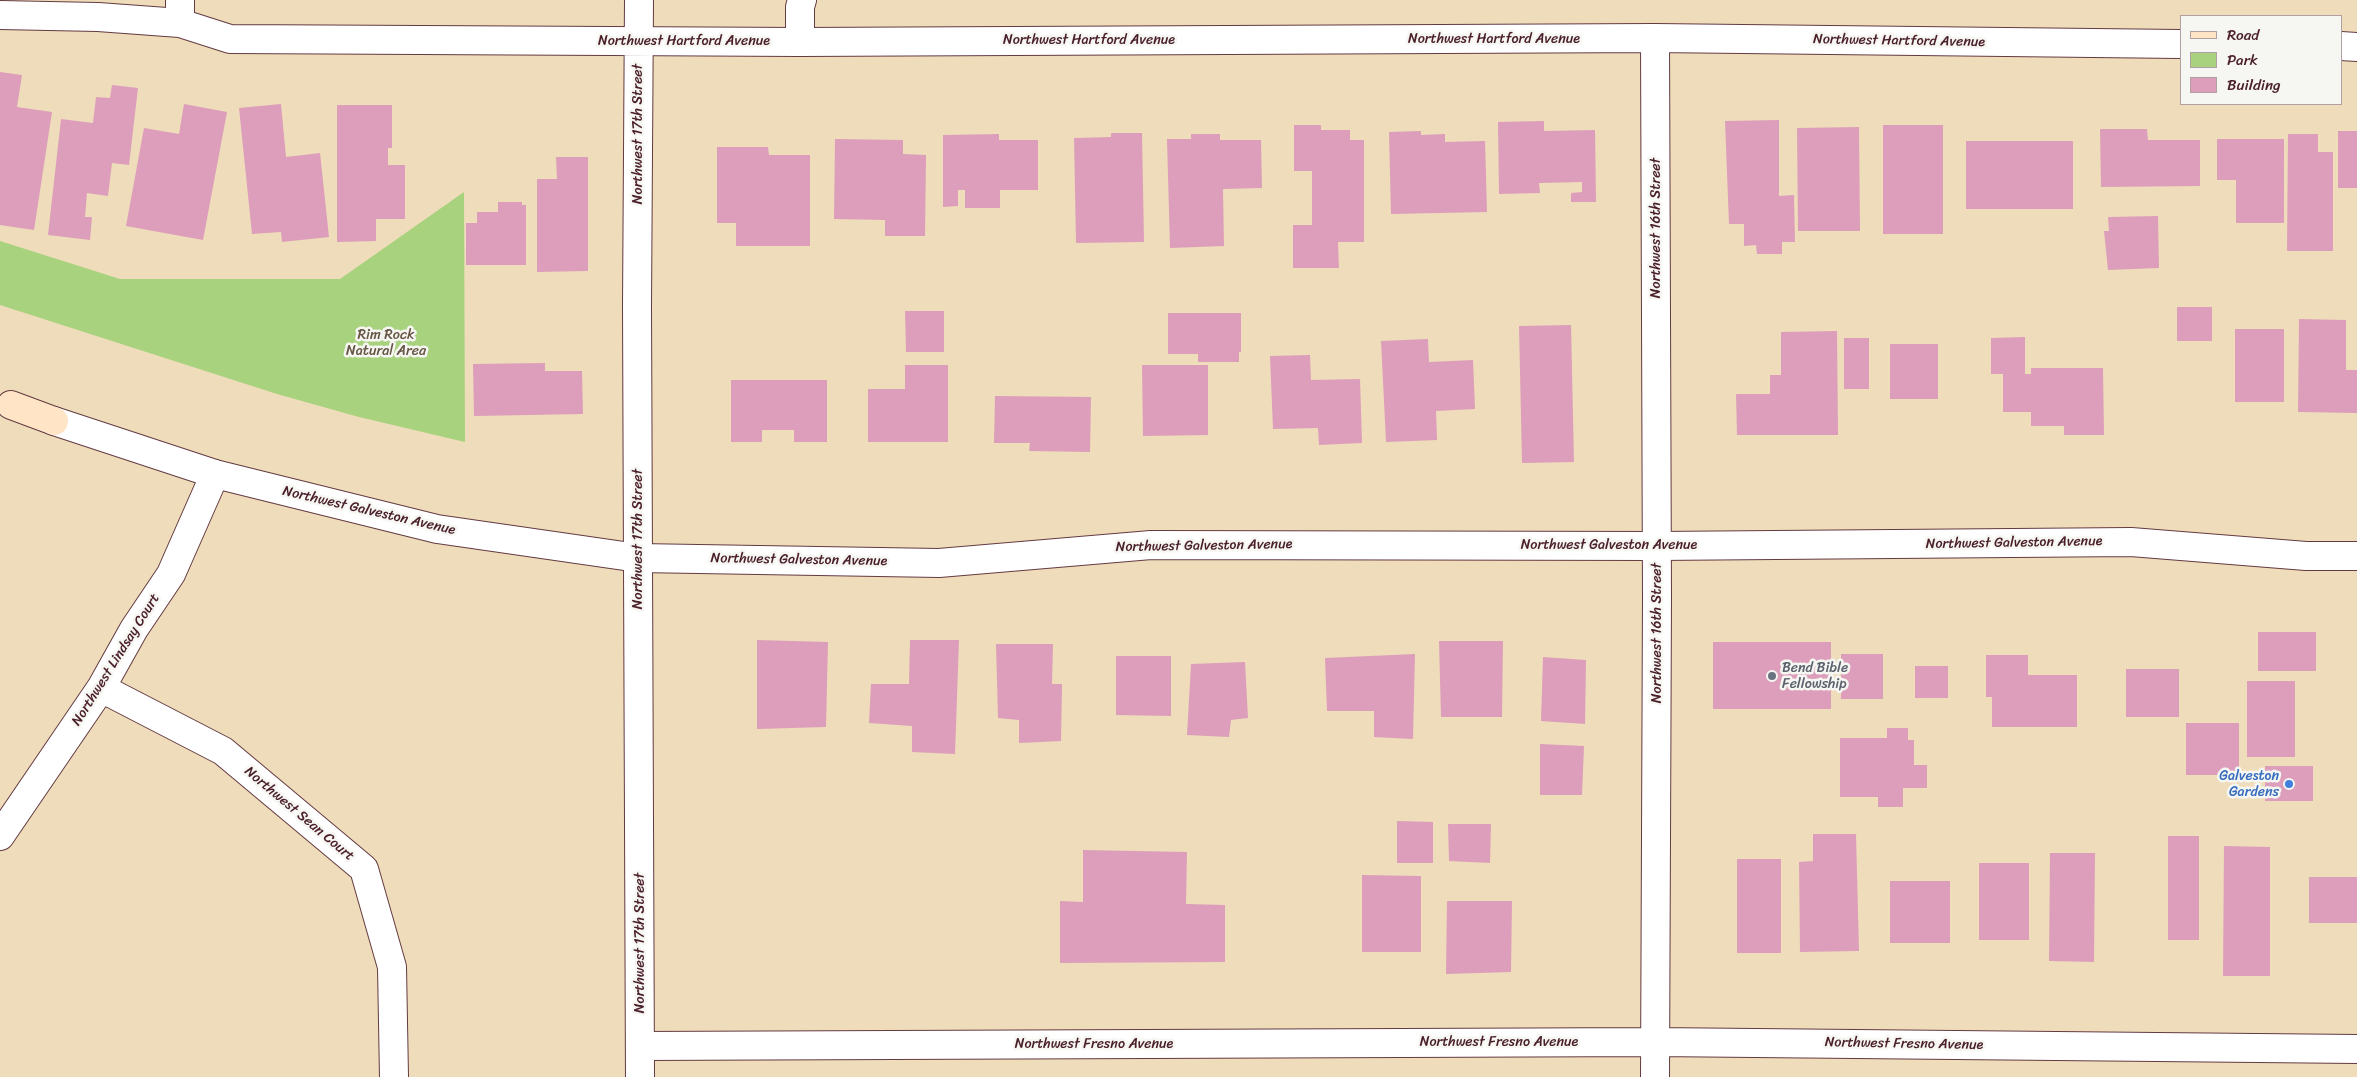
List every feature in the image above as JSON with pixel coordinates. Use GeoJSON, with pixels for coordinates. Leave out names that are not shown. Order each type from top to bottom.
{"type":"FeatureCollection","features":[{"type":"Feature","properties":{"kind":"main road","name":"Northwest Galveston Avenue"},"geometry":{"type":"LineString","coordinates":[[6,403],[54,421]]}},
{"type":"Feature","properties":{"kind":"street","name":"Northwest 17th Street"},"geometry":{"type":"LineString","coordinates":[[639,0],[638,558],[640,1077]]}},
{"type":"Feature","properties":{"kind":"street"},"geometry":{"type":"LineString","coordinates":[[800,42],[800,7],[802,0]]}},
{"type":"Feature","properties":{"kind":"street","name":"Northwest Hartford Avenue"},"geometry":{"type":"LineString","coordinates":[[0,15],[98,17],[180,12],[230,39],[800,42],[1655,38],[2180,44]]}},
{"type":"Feature","properties":{"kind":"street","name":"Northwest 16th Street"},"geometry":{"type":"LineString","coordinates":[[1655,38],[1657,546],[1655,1077]]}},
{"type":"Feature","properties":{"kind":"street"},"geometry":{"type":"LineString","coordinates":[[2342,46],[2357,46]]}},
{"type":"Feature","properties":{"kind":"street","name":"Northwest Galveston Avenue"},"geometry":{"type":"LineString","coordinates":[[54,421],[215,474],[437,529],[638,558],[939,563],[1151,544],[1657,546],[2131,542],[2306,556],[2357,556]]}},
{"type":"Feature","properties":{"kind":"street","name":"Northwest Lindsay Court"},"geometry":{"type":"LineString","coordinates":[[0,836],[100,688],[134,629],[171,574],[215,474]]}},
{"type":"Feature","properties":{"kind":"street","name":"Northwest Sean Court"},"geometry":{"type":"LineString","coordinates":[[100,688],[223,751],[364,869],[392,967],[394,1077]]}},
{"type":"Feature","properties":{"kind":"street","name":"Northwest Fresno Avenue"},"geometry":{"type":"LineString","coordinates":[[640,1046],[1655,1042],[2357,1049]]}},
{"type":"Feature","properties":{"kind":"green space","name":"Rim Rock Natural Area"},"geometry":{"type":"Polygon","coordinates":[[[464,192],[465,442],[359,417],[277,394],[0,305],[0,241],[120,279],[340,279],[464,192]]]}},
{"type":"Feature","properties":{"kind":"building"},"geometry":{"type":"Polygon","coordinates":[[[0,72],[22,75],[17,107],[52,112],[34,230],[0,225],[0,72]]]}},
{"type":"Feature","properties":{"kind":"building"},"geometry":{"type":"Polygon","coordinates":[[[112,85],[138,88],[129,165],[112,163],[108,196],[87,193],[85,217],[92,217],[90,240],[48,235],[61,119],[93,123],[96,97],[110,98],[112,85]]]}},
{"type":"Feature","properties":{"kind":"building"},"geometry":{"type":"Polygon","coordinates":[[[184,104],[227,112],[203,240],[126,226],[144,128],[179,134],[184,104]]]}},
{"type":"Feature","properties":{"kind":"building"},"geometry":{"type":"Polygon","coordinates":[[[281,104],[286,157],[320,153],[329,237],[282,242],[281,232],[252,234],[239,108],[281,104]]]}},
{"type":"Feature","properties":{"kind":"building"},"geometry":{"type":"Polygon","coordinates":[[[337,105],[392,105],[392,148],[388,148],[388,165],[405,165],[405,219],[376,219],[376,241],[337,242],[337,105]]]}},
{"type":"Feature","properties":{"kind":"building"},"geometry":{"type":"Polygon","coordinates":[[[1779,120],[1779,196],[1794,195],[1795,242],[1782,242],[1782,254],[1757,254],[1756,245],[1744,246],[1744,224],[1729,224],[1725,121],[1779,120]]]}},
{"type":"Feature","properties":{"kind":"building"},"geometry":{"type":"Polygon","coordinates":[[[1544,121],[1544,131],[1595,130],[1596,202],[1571,202],[1571,193],[1582,192],[1582,182],[1539,183],[1540,193],[1499,194],[1498,122],[1544,121]]]}},
{"type":"Feature","properties":{"kind":"building"},"geometry":{"type":"Polygon","coordinates":[[[1294,125],[1321,125],[1321,130],[1350,130],[1350,140],[1364,140],[1364,242],[1338,242],[1339,268],[1293,268],[1293,225],[1312,225],[1312,171],[1294,171],[1294,125]]]}},
{"type":"Feature","properties":{"kind":"building"},"geometry":{"type":"Polygon","coordinates":[[[1883,125],[1943,125],[1943,234],[1883,234],[1883,125]]]}},
{"type":"Feature","properties":{"kind":"building"},"geometry":{"type":"Polygon","coordinates":[[[1859,127],[1860,231],[1798,231],[1797,128],[1859,127]]]}},
{"type":"Feature","properties":{"kind":"building"},"geometry":{"type":"Polygon","coordinates":[[[2100,129],[2147,129],[2148,140],[2200,140],[2200,186],[2101,187],[2100,129]]]}},
{"type":"Feature","properties":{"kind":"building"},"geometry":{"type":"Polygon","coordinates":[[[1421,131],[1421,135],[1445,134],[1445,142],[1485,141],[1487,212],[1391,214],[1389,132],[1421,131]]]}},
{"type":"Feature","properties":{"kind":"building"},"geometry":{"type":"Polygon","coordinates":[[[2338,131],[2357,131],[2357,188],[2338,188],[2338,131]]]}},
{"type":"Feature","properties":{"kind":"building"},"geometry":{"type":"Polygon","coordinates":[[[1111,133],[1142,133],[1144,242],[1076,243],[1074,138],[1111,137],[1111,133]]]}},
{"type":"Feature","properties":{"kind":"building"},"geometry":{"type":"Polygon","coordinates":[[[999,134],[999,140],[1038,140],[1038,190],[1000,190],[1000,208],[965,208],[965,190],[958,190],[958,206],[943,207],[943,135],[999,134]]]}},
{"type":"Feature","properties":{"kind":"building"},"geometry":{"type":"Polygon","coordinates":[[[1191,134],[1220,134],[1220,140],[1261,140],[1262,188],[1223,189],[1224,246],[1170,248],[1167,139],[1191,139],[1191,134]]]}},
{"type":"Feature","properties":{"kind":"building"},"geometry":{"type":"Polygon","coordinates":[[[2288,134],[2318,134],[2318,152],[2333,152],[2333,251],[2287,251],[2288,134]]]}},
{"type":"Feature","properties":{"kind":"building"},"geometry":{"type":"Polygon","coordinates":[[[835,139],[903,140],[903,154],[926,155],[925,236],[885,236],[885,220],[834,219],[835,139]]]}},
{"type":"Feature","properties":{"kind":"building"},"geometry":{"type":"Polygon","coordinates":[[[2217,139],[2284,139],[2284,223],[2236,223],[2236,180],[2217,180],[2217,139]]]}},
{"type":"Feature","properties":{"kind":"building"},"geometry":{"type":"Polygon","coordinates":[[[1966,141],[2073,141],[2073,209],[1966,209],[1966,141]]]}},
{"type":"Feature","properties":{"kind":"building"},"geometry":{"type":"Polygon","coordinates":[[[717,147],[768,147],[769,155],[810,155],[810,246],[736,246],[736,223],[717,223],[717,147]]]}},
{"type":"Feature","properties":{"kind":"building"},"geometry":{"type":"Polygon","coordinates":[[[556,157],[588,157],[588,271],[537,272],[537,179],[557,179],[556,157]]]}},
{"type":"Feature","properties":{"kind":"building"},"geometry":{"type":"Polygon","coordinates":[[[498,202],[522,202],[522,205],[526,205],[526,265],[466,265],[466,223],[477,223],[477,212],[498,212],[498,202]]]}},
{"type":"Feature","properties":{"kind":"building"},"geometry":{"type":"Polygon","coordinates":[[[2158,216],[2159,268],[2108,270],[2104,231],[2109,231],[2108,217],[2158,216]]]}},
{"type":"Feature","properties":{"kind":"building"},"geometry":{"type":"Polygon","coordinates":[[[2177,307],[2212,307],[2212,341],[2177,341],[2177,307]]]}},
{"type":"Feature","properties":{"kind":"building"},"geometry":{"type":"Polygon","coordinates":[[[905,311],[944,311],[944,352],[906,352],[905,311]]]}},
{"type":"Feature","properties":{"kind":"building"},"geometry":{"type":"Polygon","coordinates":[[[1168,313],[1241,313],[1241,352],[1239,352],[1239,362],[1198,362],[1198,354],[1168,354],[1168,313]]]}},
{"type":"Feature","properties":{"kind":"building"},"geometry":{"type":"Polygon","coordinates":[[[2299,319],[2346,320],[2346,370],[2357,370],[2357,413],[2298,412],[2299,319]]]}},
{"type":"Feature","properties":{"kind":"building"},"geometry":{"type":"Polygon","coordinates":[[[1571,325],[1574,462],[1522,463],[1519,326],[1571,325]]]}},
{"type":"Feature","properties":{"kind":"building"},"geometry":{"type":"Polygon","coordinates":[[[2235,329],[2284,329],[2284,402],[2235,402],[2235,329]]]}},
{"type":"Feature","properties":{"kind":"building"},"geometry":{"type":"Polygon","coordinates":[[[1837,331],[1838,435],[1737,435],[1736,394],[1770,394],[1770,375],[1781,375],[1781,332],[1837,331]]]}},
{"type":"Feature","properties":{"kind":"building"},"geometry":{"type":"Polygon","coordinates":[[[2025,337],[2025,374],[2031,374],[2031,368],[2103,368],[2104,435],[2064,435],[2064,426],[2031,426],[2031,412],[2003,412],[2003,374],[1991,374],[1991,338],[2025,337]]]}},
{"type":"Feature","properties":{"kind":"building"},"geometry":{"type":"Polygon","coordinates":[[[1844,338],[1869,338],[1869,389],[1844,389],[1844,338]]]}},
{"type":"Feature","properties":{"kind":"building"},"geometry":{"type":"Polygon","coordinates":[[[1428,339],[1429,362],[1473,360],[1475,409],[1436,411],[1437,440],[1386,442],[1381,341],[1428,339]]]}},
{"type":"Feature","properties":{"kind":"building"},"geometry":{"type":"Polygon","coordinates":[[[1890,344],[1938,344],[1938,399],[1890,399],[1890,344]]]}},
{"type":"Feature","properties":{"kind":"building"},"geometry":{"type":"Polygon","coordinates":[[[1310,355],[1311,380],[1360,379],[1362,443],[1319,445],[1318,428],[1273,429],[1270,356],[1310,355]]]}},
{"type":"Feature","properties":{"kind":"building"},"geometry":{"type":"Polygon","coordinates":[[[545,363],[545,371],[582,371],[583,414],[474,416],[473,364],[545,363]]]}},
{"type":"Feature","properties":{"kind":"building"},"geometry":{"type":"Polygon","coordinates":[[[905,365],[948,365],[948,442],[868,442],[868,389],[905,389],[905,365]]]}},
{"type":"Feature","properties":{"kind":"building"},"geometry":{"type":"Polygon","coordinates":[[[1142,365],[1208,365],[1208,435],[1143,436],[1142,365]]]}},
{"type":"Feature","properties":{"kind":"building"},"geometry":{"type":"Polygon","coordinates":[[[731,380],[827,380],[827,442],[794,442],[794,430],[762,430],[762,442],[731,442],[731,380]]]}},
{"type":"Feature","properties":{"kind":"building"},"geometry":{"type":"Polygon","coordinates":[[[995,396],[1091,397],[1090,452],[1029,451],[1030,443],[994,443],[995,396]]]}},
{"type":"Feature","properties":{"kind":"building"},"geometry":{"type":"Polygon","coordinates":[[[2258,632],[2316,632],[2316,671],[2258,671],[2258,632]]]}},
{"type":"Feature","properties":{"kind":"building"},"geometry":{"type":"Polygon","coordinates":[[[757,640],[828,642],[826,727],[757,729],[757,640]]]}},
{"type":"Feature","properties":{"kind":"building"},"geometry":{"type":"Polygon","coordinates":[[[910,640],[959,640],[955,754],[912,752],[912,726],[869,723],[871,684],[909,684],[910,640]]]}},
{"type":"Feature","properties":{"kind":"building"},"geometry":{"type":"Polygon","coordinates":[[[1439,641],[1503,641],[1502,717],[1441,717],[1439,641]]]}},
{"type":"Feature","properties":{"kind":"building","name":"Bend Bible Fellowship"},"geometry":{"type":"Polygon","coordinates":[[[1713,642],[1831,642],[1831,709],[1713,709],[1713,642]]]}},
{"type":"Feature","properties":{"kind":"building"},"geometry":{"type":"Polygon","coordinates":[[[996,644],[1053,644],[1052,684],[1062,684],[1061,741],[1019,743],[1019,720],[998,718],[996,644]]]}},
{"type":"Feature","properties":{"kind":"building"},"geometry":{"type":"Polygon","coordinates":[[[1415,654],[1413,739],[1374,737],[1374,711],[1327,711],[1325,658],[1415,654]]]}},
{"type":"Feature","properties":{"kind":"building"},"geometry":{"type":"Polygon","coordinates":[[[1841,654],[1883,654],[1883,699],[1841,699],[1841,654]]]}},
{"type":"Feature","properties":{"kind":"building"},"geometry":{"type":"Polygon","coordinates":[[[1986,655],[2028,655],[2028,675],[2077,675],[2077,727],[1992,727],[1992,697],[1986,697],[1986,655]]]}},
{"type":"Feature","properties":{"kind":"building"},"geometry":{"type":"Polygon","coordinates":[[[1116,656],[1171,656],[1171,716],[1116,715],[1116,656]]]}},
{"type":"Feature","properties":{"kind":"building"},"geometry":{"type":"Polygon","coordinates":[[[1543,657],[1586,660],[1585,724],[1541,721],[1543,657]]]}},
{"type":"Feature","properties":{"kind":"building"},"geometry":{"type":"Polygon","coordinates":[[[1245,662],[1248,718],[1231,720],[1229,737],[1187,735],[1191,664],[1245,662]]]}},
{"type":"Feature","properties":{"kind":"building"},"geometry":{"type":"Polygon","coordinates":[[[1915,666],[1948,666],[1948,698],[1915,698],[1915,666]]]}},
{"type":"Feature","properties":{"kind":"building"},"geometry":{"type":"Polygon","coordinates":[[[2126,669],[2179,669],[2179,717],[2126,717],[2126,669]]]}},
{"type":"Feature","properties":{"kind":"building"},"geometry":{"type":"Polygon","coordinates":[[[2247,681],[2295,681],[2295,757],[2247,757],[2247,681]]]}},
{"type":"Feature","properties":{"kind":"building"},"geometry":{"type":"Polygon","coordinates":[[[2186,723],[2239,723],[2239,775],[2186,775],[2186,723]]]}},
{"type":"Feature","properties":{"kind":"building"},"geometry":{"type":"Polygon","coordinates":[[[1887,728],[1908,728],[1908,740],[1914,740],[1914,765],[1927,765],[1927,788],[1903,788],[1903,807],[1878,807],[1878,797],[1840,797],[1840,738],[1887,738],[1887,728]]]}},
{"type":"Feature","properties":{"kind":"building"},"geometry":{"type":"Polygon","coordinates":[[[1540,744],[1584,746],[1582,795],[1540,795],[1540,744]]]}},
{"type":"Feature","properties":{"kind":"building","name":"Galveston Gardens"},"geometry":{"type":"Polygon","coordinates":[[[2265,766],[2313,766],[2313,801],[2265,801],[2265,766]]]}},
{"type":"Feature","properties":{"kind":"building"},"geometry":{"type":"Polygon","coordinates":[[[1397,821],[1433,822],[1433,863],[1397,863],[1397,821]]]}},
{"type":"Feature","properties":{"kind":"building"},"geometry":{"type":"Polygon","coordinates":[[[1448,824],[1491,824],[1490,863],[1449,861],[1448,824]]]}},
{"type":"Feature","properties":{"kind":"building"},"geometry":{"type":"Polygon","coordinates":[[[1813,834],[1856,834],[1859,951],[1800,952],[1799,862],[1813,861],[1813,834]]]}},
{"type":"Feature","properties":{"kind":"building"},"geometry":{"type":"Polygon","coordinates":[[[2168,836],[2199,836],[2199,940],[2168,940],[2168,836]]]}},
{"type":"Feature","properties":{"kind":"building"},"geometry":{"type":"Polygon","coordinates":[[[2224,846],[2270,847],[2270,976],[2223,976],[2224,846]]]}},
{"type":"Feature","properties":{"kind":"building"},"geometry":{"type":"Polygon","coordinates":[[[1083,850],[1187,852],[1186,904],[1225,905],[1225,962],[1060,963],[1060,901],[1083,902],[1083,850]]]}},
{"type":"Feature","properties":{"kind":"building"},"geometry":{"type":"Polygon","coordinates":[[[2050,853],[2095,853],[2094,962],[2049,961],[2050,853]]]}},
{"type":"Feature","properties":{"kind":"building"},"geometry":{"type":"Polygon","coordinates":[[[1737,859],[1781,859],[1781,953],[1737,953],[1737,859]]]}},
{"type":"Feature","properties":{"kind":"building"},"geometry":{"type":"Polygon","coordinates":[[[1979,863],[2029,863],[2029,940],[1979,940],[1979,863]]]}},
{"type":"Feature","properties":{"kind":"building"},"geometry":{"type":"Polygon","coordinates":[[[1362,875],[1421,876],[1421,952],[1362,952],[1362,875]]]}},
{"type":"Feature","properties":{"kind":"building"},"geometry":{"type":"Polygon","coordinates":[[[2309,877],[2357,877],[2357,923],[2309,923],[2309,877]]]}},
{"type":"Feature","properties":{"kind":"building"},"geometry":{"type":"Polygon","coordinates":[[[1890,881],[1950,881],[1950,943],[1890,943],[1890,881]]]}},
{"type":"Feature","properties":{"kind":"building"},"geometry":{"type":"Polygon","coordinates":[[[1447,901],[1512,901],[1511,972],[1446,974],[1447,901]]]}},
{"type":"Feature","properties":{"kind":"place","name":"Bend Bible Fellowship"},"geometry":{"type":"Point","coordinates":[1772,676]}},
{"type":"Feature","properties":{"kind":"place","name":"Galveston Gardens"},"geometry":{"type":"Point","coordinates":[2289,784]}}]}
